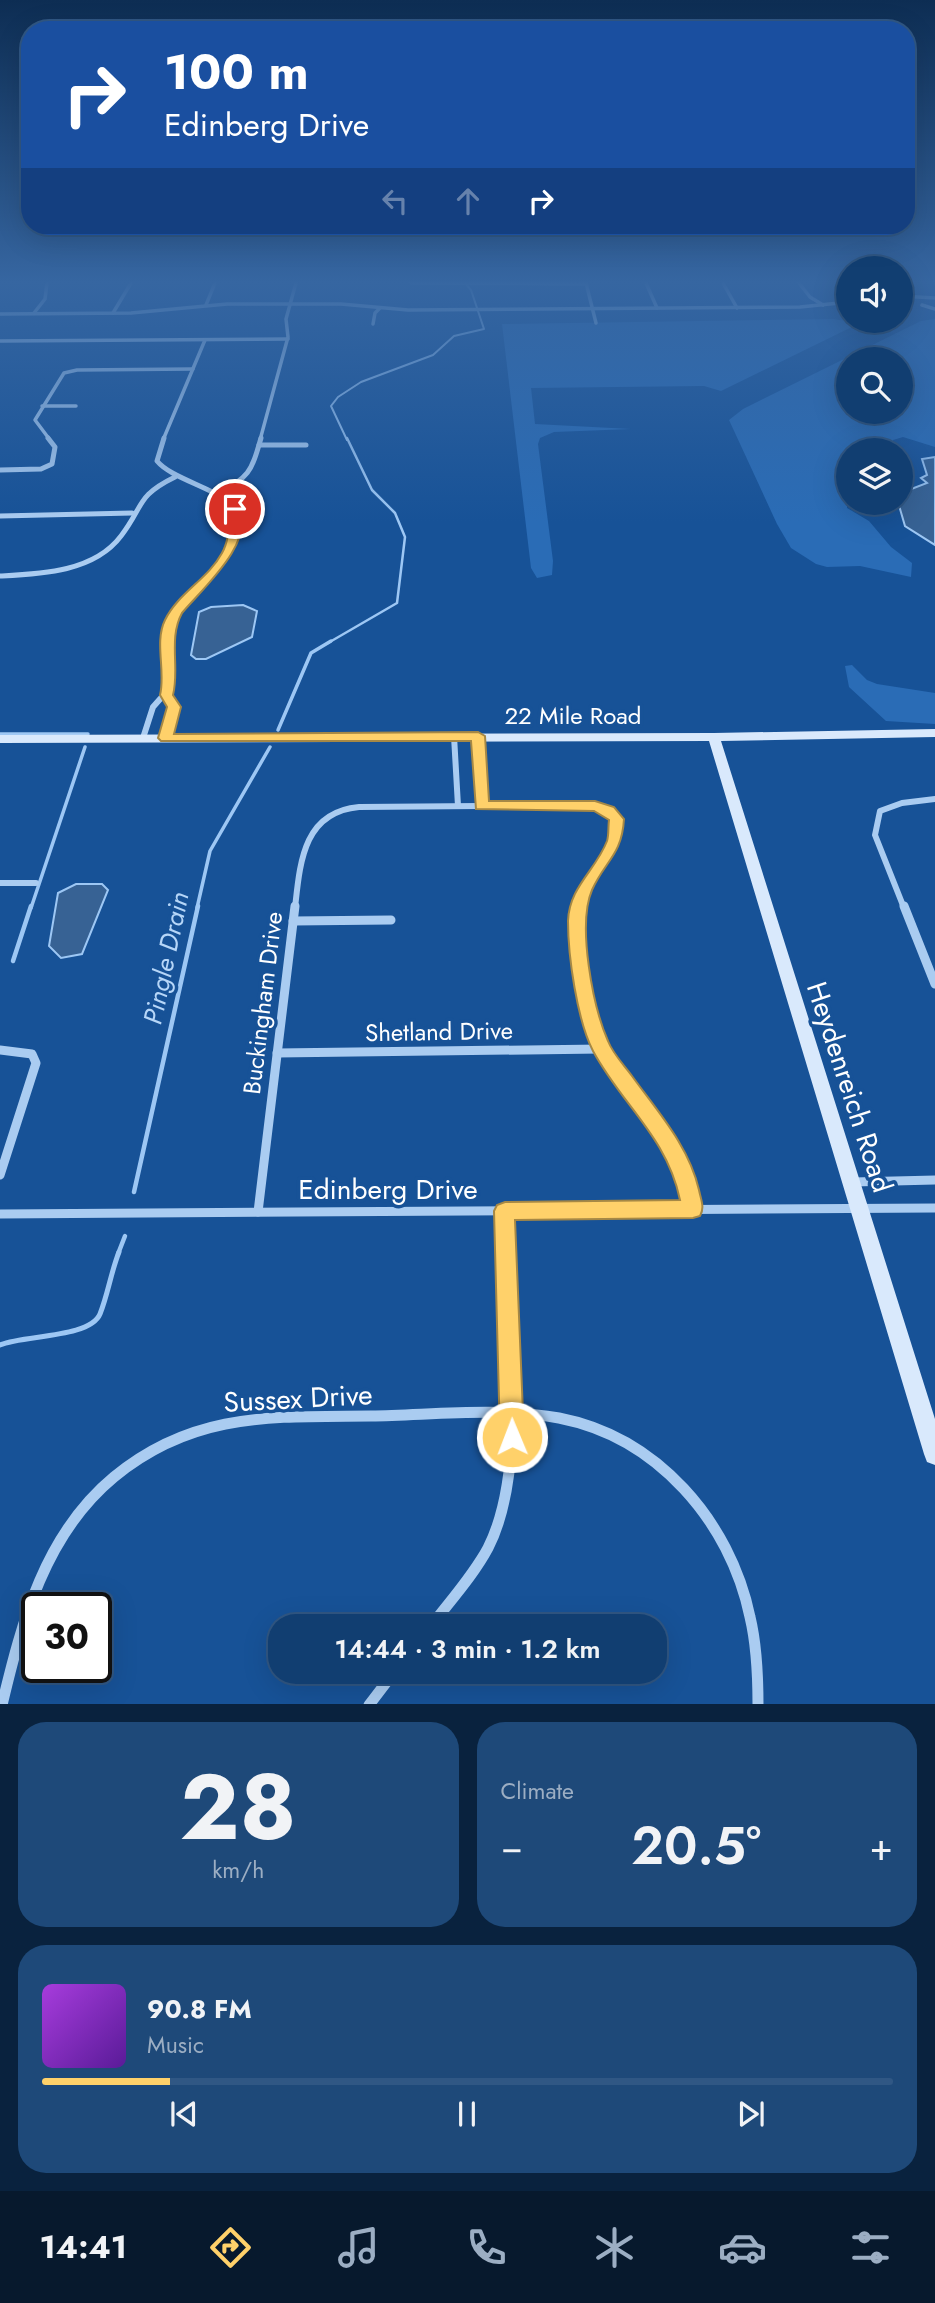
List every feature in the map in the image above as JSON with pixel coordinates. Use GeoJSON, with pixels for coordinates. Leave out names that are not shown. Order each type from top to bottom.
{"type":"FeatureCollection","features":[{"type":"Feature","properties":{"kind":"street"},"geometry":{"type":"LineString","coordinates":[[143,738],[153,707],[166,695],[170,682],[167,664],[170,623],[176,611],[224,560],[237,523],[235,509],[217,494],[174,477],[158,464],[157,453],[196,363]]}},
{"type":"Feature","properties":{"kind":"street"},"geometry":{"type":"LineString","coordinates":[[217,494],[246,477],[281,363]]}},
{"type":"Feature","properties":{"kind":"street"},"geometry":{"type":"LineString","coordinates":[[0,470],[49,467],[56,451],[37,426],[36,417],[67,371],[193,369]]}},
{"type":"Feature","properties":{"kind":"street"},"geometry":{"type":"LineString","coordinates":[[42,406],[76,406]]}},
{"type":"Feature","properties":{"kind":"street"},"geometry":{"type":"LineString","coordinates":[[258,445],[306,445]]}},
{"type":"Feature","properties":{"kind":"street"},"geometry":{"type":"LineString","coordinates":[[0,576],[45,573],[76,565],[113,545],[121,537],[132,513],[147,491],[174,477]]}},
{"type":"Feature","properties":{"kind":"street"},"geometry":{"type":"LineString","coordinates":[[0,516],[132,513]]}},
{"type":"Feature","properties":{"kind":"street"},"geometry":{"type":"LineString","coordinates":[[166,695],[174,707],[166,738]]}},
{"type":"Feature","properties":{"kind":"street","name":"22 Mile Road"},"geometry":{"type":"LineString","coordinates":[[0,739],[715,737],[935,733]]}},
{"type":"Feature","properties":{"kind":"street"},"geometry":{"type":"LineString","coordinates":[[454,736],[458,806],[587,806],[609,810],[618,825],[615,840],[585,888],[576,915],[589,1018],[601,1049],[674,1149],[686,1179],[693,1209]]}},
{"type":"Feature","properties":{"kind":"street"},"geometry":{"type":"LineString","coordinates":[[478,736],[482,806]]}},
{"type":"Feature","properties":{"kind":"street","name":"Heydenreich Road"},"geometry":{"type":"LineString","coordinates":[[715,737],[755,881],[853,1182],[935,1454]]}},
{"type":"Feature","properties":{"kind":"street"},"geometry":{"type":"LineString","coordinates":[[935,799],[902,803],[880,811],[875,825],[876,841],[935,984]]}},
{"type":"Feature","properties":{"kind":"street","name":"Buckingham Drive"},"geometry":{"type":"LineString","coordinates":[[257,1212],[302,856],[322,821],[335,810],[458,806]]}},
{"type":"Feature","properties":{"kind":"street"},"geometry":{"type":"LineString","coordinates":[[0,883],[36,883]]}},
{"type":"Feature","properties":{"kind":"street"},"geometry":{"type":"LineString","coordinates":[[293,921],[391,920]]}},
{"type":"Feature","properties":{"kind":"street","name":"Shetland Drive"},"geometry":{"type":"LineString","coordinates":[[276,1053],[601,1049]]}},
{"type":"Feature","properties":{"kind":"street"},"geometry":{"type":"LineString","coordinates":[[0,1050],[32,1054],[36,1063],[0,1175]]}},
{"type":"Feature","properties":{"kind":"street"},"geometry":{"type":"LineString","coordinates":[[853,1182],[935,1180]]}},
{"type":"Feature","properties":{"kind":"street","name":"Edinberg Drive"},"geometry":{"type":"LineString","coordinates":[[0,1214],[935,1208]]}},
{"type":"Feature","properties":{"kind":"street"},"geometry":{"type":"LineString","coordinates":[[440,1614],[476,1569],[494,1534],[509,1488],[511,1415],[505,1211]]}},
{"type":"Feature","properties":{"kind":"street","name":"Sussex Drive"},"geometry":{"type":"LineString","coordinates":[[2,1704],[21,1622],[41,1570],[68,1527],[104,1486],[147,1452],[169,1440],[213,1424],[237,1419],[511,1415],[559,1418],[619,1438],[668,1471],[700,1506],[725,1545],[747,1600],[758,1661],[758,1704]]}},
{"type":"Feature","properties":{"kind":"street"},"geometry":{"type":"LineString","coordinates":[[369,1704],[385,1684]]}},
{"type":"Feature","properties":{"kind":"shaded area"},"geometry":{"type":"Polygon","coordinates":[[[507,363],[779,363],[721,391],[704,386],[531,388],[535,424],[631,429],[554,432],[540,438],[538,444],[553,561],[552,575],[537,578],[531,568],[507,363]]]}},
{"type":"Feature","properties":{"kind":"shaded area"},"geometry":{"type":"Polygon","coordinates":[[[836,363],[836,424],[913,424],[913,363],[935,363],[935,447],[903,437],[836,438],[836,515],[859,515],[869,521],[891,547],[912,563],[911,577],[860,566],[827,567],[816,564],[791,548],[777,524],[729,420],[743,409],[836,363]]]}},
{"type":"Feature","properties":{"kind":"shaded area"},"geometry":{"type":"Polygon","coordinates":[[[935,457],[935,545],[905,526],[902,515],[913,515],[913,488],[927,483],[921,478],[927,475],[922,459],[935,457]]]}},
{"type":"Feature","properties":{"kind":"shaded area"},"geometry":{"type":"Polygon","coordinates":[[[243,605],[257,611],[252,637],[206,659],[196,659],[191,655],[199,612],[211,607],[243,605]]]}},
{"type":"Feature","properties":{"kind":"shaded area"},"geometry":{"type":"Polygon","coordinates":[[[852,665],[867,680],[877,684],[935,693],[935,724],[886,721],[849,687],[845,666],[852,665]]]}},
{"type":"Feature","properties":{"kind":"shaded area"},"geometry":{"type":"Polygon","coordinates":[[[76,884],[102,884],[108,890],[82,954],[61,958],[49,946],[58,893],[76,884]]]}},
{"type":"Feature","properties":{"kind":"waterway","name":"Pingle Drain"},"geometry":{"type":"LineString","coordinates":[[347,440],[331,406],[338,397],[361,382],[413,363]]}},
{"type":"Feature","properties":{"kind":"waterway","name":"Pingle Drain"},"geometry":{"type":"LineString","coordinates":[[328,643],[397,603],[405,537],[395,513],[372,490],[347,438]]}},
{"type":"Feature","properties":{"kind":"waterway","name":"Pingle Drain"},"geometry":{"type":"LineString","coordinates":[[278,730],[311,653],[331,641]]}},
{"type":"Feature","properties":{"kind":"waterway"},"geometry":{"type":"LineString","coordinates":[[0,734],[88,734]]}},
{"type":"Feature","properties":{"kind":"waterway"},"geometry":{"type":"LineString","coordinates":[[31,908],[85,747]]}},
{"type":"Feature","properties":{"kind":"waterway","name":"Pingle Drain"},"geometry":{"type":"LineString","coordinates":[[197,908],[210,851],[270,747]]}},
{"type":"Feature","properties":{"kind":"waterway"},"geometry":{"type":"LineString","coordinates":[[13,961],[31,906]]}},
{"type":"Feature","properties":{"kind":"waterway","name":"Pingle Drain"},"geometry":{"type":"LineString","coordinates":[[134,1192],[198,906]]}},
{"type":"Feature","properties":{"kind":"waterway","name":"Pingle Drain"},"geometry":{"type":"LineString","coordinates":[[118,1254],[125,1236]]}},
{"type":"Feature","properties":{"kind":"waterway","name":"Pingle Drain"},"geometry":{"type":"LineString","coordinates":[[0,1345],[70,1332],[94,1322],[103,1306],[119,1252]]}},
{"type":"Feature","properties":{"kind":"route"},"geometry":{"type":"LineString","coordinates":[[235,509],[238,518],[227,555],[176,611],[170,623],[167,664],[170,682],[166,695],[174,707],[166,738],[478,736],[482,806],[595,806],[609,810],[617,819],[615,840],[580,897],[576,915],[589,1018],[601,1049],[674,1149],[681,1163],[693,1209],[505,1211],[512,1437]]}}]}
